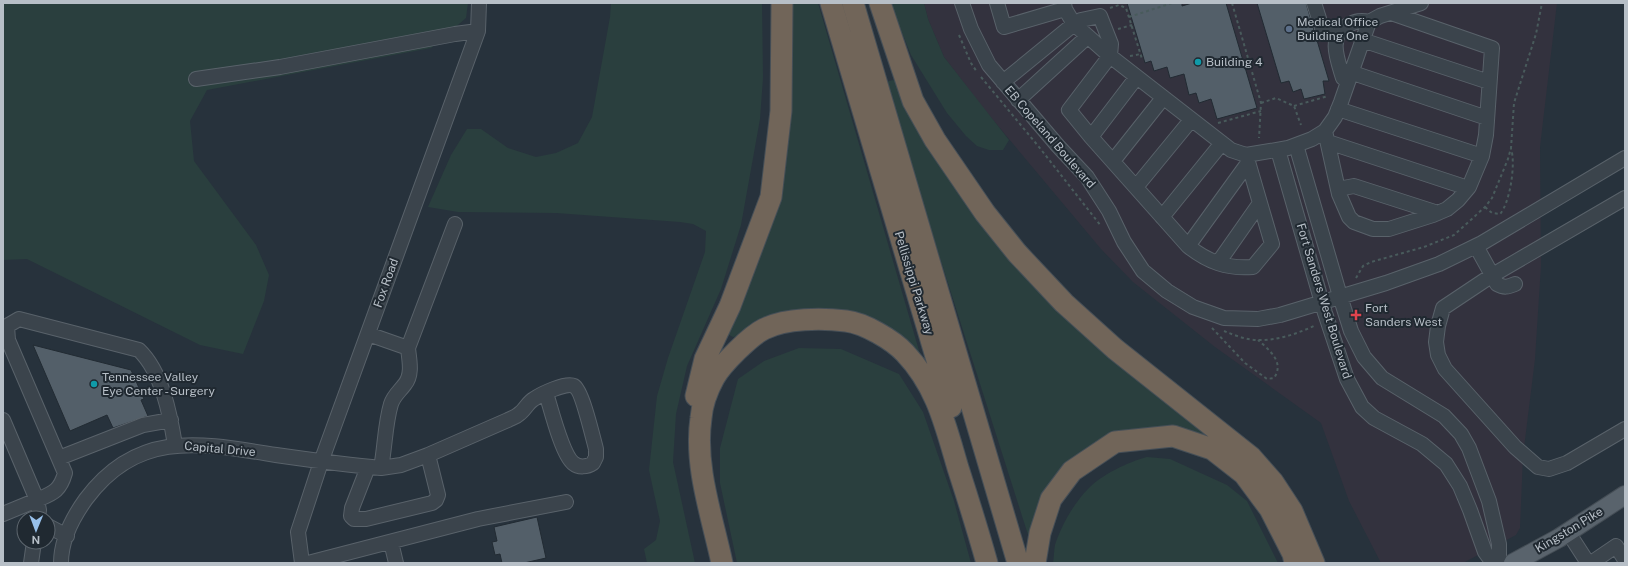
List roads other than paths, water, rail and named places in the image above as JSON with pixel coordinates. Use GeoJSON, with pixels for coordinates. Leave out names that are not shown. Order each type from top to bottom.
{"type":"FeatureCollection","features":[{"type":"Feature","properties":{"kind":"highway"},"geometry":{"type":"LineString","coordinates":[[714,563],[694,468],[693,411],[705,359],[730,306],[771,197],[781,111],[782,3]]}},
{"type":"Feature","properties":{"kind":"highway","name":"Pellissippi Parkway"},"geometry":{"type":"LineString","coordinates":[[832,3],[996,563]]}},
{"type":"Feature","properties":{"kind":"highway","name":"Pellissippi Parkway"},"geometry":{"type":"LineString","coordinates":[[853,3],[1018,563]]}},
{"type":"Feature","properties":{"kind":"highway"},"geometry":{"type":"LineString","coordinates":[[880,3],[913,101],[935,140],[985,213],[1017,253],[1064,303],[1115,349],[1251,456],[1272,482],[1292,512],[1314,563]]}},
{"type":"Feature","properties":{"kind":"highway"},"geometry":{"type":"LineString","coordinates":[[722,563],[700,462],[701,417],[705,402],[714,378],[741,346],[764,329],[794,320],[848,321],[878,332],[904,352],[917,368],[932,390],[944,418],[987,563]]}},
{"type":"Feature","properties":{"kind":"highway"},"geometry":{"type":"LineString","coordinates":[[1035,563],[1040,533],[1051,499],[1072,471],[1115,442],[1173,436],[1212,449],[1244,474],[1270,509],[1293,554],[1295,563]]}},
{"type":"Feature","properties":{"kind":"main road","name":"Kingston Pike"},"geometry":{"type":"LineString","coordinates":[[1513,563],[1568,532],[1625,495]]}},
{"type":"Feature","properties":{"kind":"street","name":"Fox Road"},"geometry":{"type":"LineString","coordinates":[[302,563],[298,532],[321,462],[478,31],[479,3]]}},
{"type":"Feature","properties":{"kind":"street","name":"EB Copeland Boulevard"},"geometry":{"type":"LineString","coordinates":[[962,3],[971,29],[989,64],[1018,100],[1087,178],[1109,211],[1124,242],[1144,271],[1167,290],[1193,307],[1224,318],[1258,319],[1280,315],[1380,285],[1439,264],[1476,246],[1625,158]]}},
{"type":"Feature","properties":{"kind":"street"},"geometry":{"type":"LineString","coordinates":[[997,3],[1004,27],[1065,6],[1074,24],[1087,37],[1110,56],[1136,78],[1191,120],[1231,150],[1247,159],[1272,244],[1253,267],[1228,266],[1212,262],[1198,254],[1188,246],[1162,217],[1069,110],[1110,56],[1111,44],[1100,16],[1081,20],[1074,24],[1003,82]]}},
{"type":"Feature","properties":{"kind":"street"},"geometry":{"type":"LineString","coordinates":[[1314,3],[1322,28],[1338,34]]}},
{"type":"Feature","properties":{"kind":"street"},"geometry":{"type":"LineString","coordinates":[[1421,3],[1381,13],[1342,28],[1336,41],[1335,53],[1346,71],[1487,118]]}},
{"type":"Feature","properties":{"kind":"street"},"geometry":{"type":"LineString","coordinates":[[1381,13],[1492,48],[1487,118],[1482,156],[1468,188],[1458,200],[1447,209],[1438,213],[1389,229],[1373,229],[1354,222],[1349,217],[1338,189],[1326,136],[1346,87],[1346,71],[1362,40],[1381,13]]}},
{"type":"Feature","properties":{"kind":"street"},"geometry":{"type":"LineString","coordinates":[[196,79],[280,67],[478,31]]}},
{"type":"Feature","properties":{"kind":"street"},"geometry":{"type":"LineString","coordinates":[[1018,100],[1087,37]]}},
{"type":"Feature","properties":{"kind":"street"},"geometry":{"type":"LineString","coordinates":[[1362,40],[1489,82]]}},
{"type":"Feature","properties":{"kind":"street"},"geometry":{"type":"LineString","coordinates":[[1091,137],[1136,78]]}},
{"type":"Feature","properties":{"kind":"street"},"geometry":{"type":"LineString","coordinates":[[1113,161],[1163,98]]}},
{"type":"Feature","properties":{"kind":"street"},"geometry":{"type":"LineString","coordinates":[[1338,109],[1482,156]]}},
{"type":"Feature","properties":{"kind":"street"},"geometry":{"type":"LineString","coordinates":[[1136,187],[1191,120]]}},
{"type":"Feature","properties":{"kind":"street"},"geometry":{"type":"LineString","coordinates":[[1188,246],[1247,159],[1326,136],[1468,188]]}},
{"type":"Feature","properties":{"kind":"street"},"geometry":{"type":"LineString","coordinates":[[1162,217],[1222,143]]}},
{"type":"Feature","properties":{"kind":"street","name":"Fort Sanders West Boulevard"},"geometry":{"type":"LineString","coordinates":[[1296,145],[1351,331],[1364,357],[1382,378],[1444,416],[1461,434],[1469,448],[1489,501],[1499,544],[1499,563]]}},
{"type":"Feature","properties":{"kind":"street","name":"Fort Sanders West Boulevard"},"geometry":{"type":"LineString","coordinates":[[1278,150],[1322,302],[1347,379],[1362,407],[1374,418],[1422,444],[1446,464],[1460,486],[1485,552],[1493,563]]}},
{"type":"Feature","properties":{"kind":"street"},"geometry":{"type":"LineString","coordinates":[[1338,189],[1354,186],[1438,213]]}},
{"type":"Feature","properties":{"kind":"street"},"geometry":{"type":"LineString","coordinates":[[1625,198],[1491,276],[1443,308],[1438,326],[1436,342],[1438,355],[1445,369],[1515,447],[1538,467],[1549,469],[1567,463],[1625,429]]}},
{"type":"Feature","properties":{"kind":"street"},"geometry":{"type":"LineString","coordinates":[[1218,263],[1260,203]]}},
{"type":"Feature","properties":{"kind":"street"},"geometry":{"type":"LineString","coordinates":[[428,455],[438,495],[436,500],[432,503],[366,519],[354,519],[351,516],[352,508],[375,468],[388,416],[397,391],[405,384],[409,377],[408,348],[455,224]]}},
{"type":"Feature","properties":{"kind":"street"},"geometry":{"type":"LineString","coordinates":[[1476,246],[1491,276],[1497,284],[1501,287],[1508,288],[1515,284]]}},
{"type":"Feature","properties":{"kind":"street"},"geometry":{"type":"LineString","coordinates":[[3,514],[54,493],[62,483],[65,473],[8,340],[7,326],[18,319],[139,350],[146,357],[163,391],[171,420],[175,445]]}},
{"type":"Feature","properties":{"kind":"street"},"geometry":{"type":"LineString","coordinates":[[368,334],[408,348]]}},
{"type":"Feature","properties":{"kind":"street","name":"Capital Drive"},"geometry":{"type":"LineString","coordinates":[[61,563],[67,536],[77,512],[105,477],[118,466],[141,454],[175,445],[200,444],[321,462],[375,468],[401,465],[428,455],[508,420],[519,414],[533,399],[546,393],[567,384],[573,385],[578,389],[596,449],[596,457],[593,463],[577,466],[572,462],[566,452],[546,393]]}},
{"type":"Feature","properties":{"kind":"street"},"geometry":{"type":"LineString","coordinates":[[3,420],[37,500],[39,510]]}},
{"type":"Feature","properties":{"kind":"street"},"geometry":{"type":"LineString","coordinates":[[59,458],[143,426],[171,420]]}},
{"type":"Feature","properties":{"kind":"street"},"geometry":{"type":"LineString","coordinates":[[308,563],[478,519],[566,502]]}},
{"type":"Feature","properties":{"kind":"street"},"geometry":{"type":"LineString","coordinates":[[56,530],[67,536]]}},
{"type":"Feature","properties":{"kind":"street"},"geometry":{"type":"LineString","coordinates":[[1568,532],[1588,563]]}},
{"type":"Feature","properties":{"kind":"street"},"geometry":{"type":"LineString","coordinates":[[391,542],[396,563]]}},
{"type":"Feature","properties":{"kind":"street"},"geometry":{"type":"LineString","coordinates":[[1591,563],[1616,546],[1625,560]]}},
{"type":"Feature","properties":{"kind":"street"},"geometry":{"type":"LineString","coordinates":[[31,563],[33,550]]}},
{"type":"Feature","properties":{"kind":"place","name":"Medical Office Building One"},"geometry":{"type":"Point","coordinates":[1289,29]}},
{"type":"Feature","properties":{"kind":"place","name":"Building 4"},"geometry":{"type":"Point","coordinates":[1198,62]}},
{"type":"Feature","properties":{"kind":"place","name":"Fort Sanders West"},"geometry":{"type":"Point","coordinates":[1356,315]}},
{"type":"Feature","properties":{"kind":"place","name":"Tennessee Valley Eye Center - Surgery"},"geometry":{"type":"Point","coordinates":[94,384]}}]}
